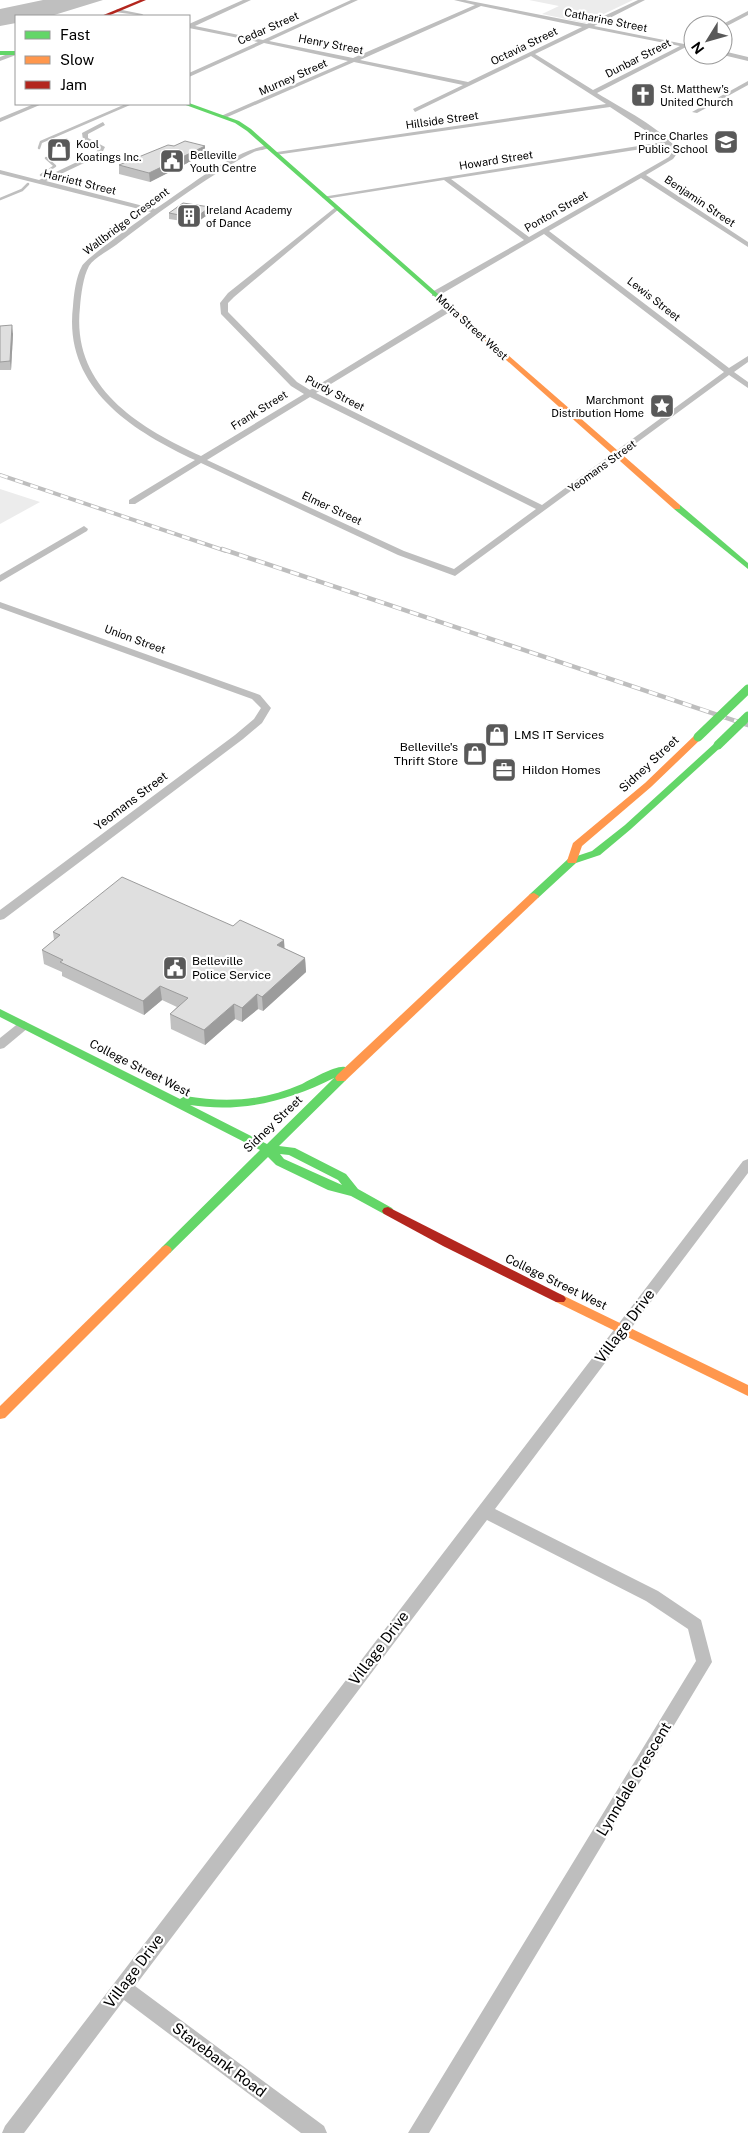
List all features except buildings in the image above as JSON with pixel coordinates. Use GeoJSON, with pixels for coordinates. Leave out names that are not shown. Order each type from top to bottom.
{"type":"FeatureCollection","features":[{"type":"Feature","properties":{"kind":"main road"},"geometry":{"type":"LineString","coordinates":[[106,15],[144,0]]}},
{"type":"Feature","properties":{"kind":"main road"},"geometry":{"type":"LineString","coordinates":[[0,52],[15,53]]}},
{"type":"Feature","properties":{"kind":"main road","name":"Moira Street West"},"geometry":{"type":"LineString","coordinates":[[189,105],[242,125],[616,455],[748,567]]}},
{"type":"Feature","properties":{"kind":"main road","name":"Sidney Street"},"geometry":{"type":"LineString","coordinates":[[572,861],[577,845],[648,785],[748,689]]}},
{"type":"Feature","properties":{"kind":"main road","name":"Sidney Street"},"geometry":{"type":"LineString","coordinates":[[0,1414],[362,1057],[572,861],[596,853],[748,716]]}},
{"type":"Feature","properties":{"kind":"main road","name":"College Street West"},"geometry":{"type":"LineString","coordinates":[[0,1013],[268,1149],[280,1162],[332,1187],[354,1192],[447,1244],[748,1391]]}},
{"type":"Feature","properties":{"kind":"main road"},"geometry":{"type":"LineString","coordinates":[[158,1092],[194,1103],[227,1106],[273,1101],[306,1089],[362,1057]]}},
{"type":"Feature","properties":{"kind":"street"},"geometry":{"type":"LineString","coordinates":[[190,26],[248,0]]}},
{"type":"Feature","properties":{"kind":"street","name":"Cedar Street"},"geometry":{"type":"LineString","coordinates":[[190,75],[355,0]]}},
{"type":"Feature","properties":{"kind":"street","name":"Catharine Street"},"geometry":{"type":"LineString","coordinates":[[457,0],[683,45]]}},
{"type":"Feature","properties":{"kind":"street","name":"Octavia Street"},"geometry":{"type":"LineString","coordinates":[[415,110],[642,0]]}},
{"type":"Feature","properties":{"kind":"street","name":"Murney Street"},"geometry":{"type":"LineString","coordinates":[[223,117],[480,5]]}},
{"type":"Feature","properties":{"kind":"street"},"geometry":{"type":"LineString","coordinates":[[116,11],[137,15]]}},
{"type":"Feature","properties":{"kind":"street"},"geometry":{"type":"LineString","coordinates":[[733,21],[748,13]]}},
{"type":"Feature","properties":{"kind":"street","name":"Henry Street"},"geometry":{"type":"LineString","coordinates":[[190,26],[357,59],[469,84]]}},
{"type":"Feature","properties":{"kind":"street","name":"Dunbar Street"},"geometry":{"type":"LineString","coordinates":[[592,93],[683,46]]}},
{"type":"Feature","properties":{"kind":"street"},"geometry":{"type":"LineString","coordinates":[[0,59],[15,53]]}},
{"type":"Feature","properties":{"kind":"street"},"geometry":{"type":"LineString","coordinates":[[531,54],[670,143]]}},
{"type":"Feature","properties":{"kind":"street"},"geometry":{"type":"LineString","coordinates":[[733,55],[748,58]]}},
{"type":"Feature","properties":{"kind":"street"},"geometry":{"type":"LineString","coordinates":[[695,112],[748,83]]}},
{"type":"Feature","properties":{"kind":"street"},"geometry":{"type":"LineString","coordinates":[[0,120],[37,105]]}},
{"type":"Feature","properties":{"kind":"street","name":"Hillside Street"},"geometry":{"type":"LineString","coordinates":[[272,150],[611,105]]}},
{"type":"Feature","properties":{"kind":"street"},"geometry":{"type":"LineString","coordinates":[[39,182],[99,154],[102,147],[85,139],[85,133],[103,124]]}},
{"type":"Feature","properties":{"kind":"street","name":"Ponton Street"},"geometry":{"type":"LineString","coordinates":[[435,294],[671,158],[676,151],[670,143]]}},
{"type":"Feature","properties":{"kind":"street","name":"Howard Street"},"geometry":{"type":"LineString","coordinates":[[325,197],[670,143]]}},
{"type":"Feature","properties":{"kind":"street","name":"Wallbridge Crescent"},"geometry":{"type":"LineString","coordinates":[[201,459],[167,444],[118,410],[99,392],[89,376],[78,346],[75,318],[78,293],[86,265],[156,211],[244,155],[272,150]]}},
{"type":"Feature","properties":{"kind":"street","name":"Harriett Street"},"geometry":{"type":"LineString","coordinates":[[0,172],[156,211]]}},
{"type":"Feature","properties":{"kind":"street","name":"Benjamin Street"},"geometry":{"type":"LineString","coordinates":[[640,175],[653,181],[748,245]]}},
{"type":"Feature","properties":{"kind":"street"},"geometry":{"type":"LineString","coordinates":[[445,178],[528,240]]}},
{"type":"Feature","properties":{"kind":"street","name":"Purdy Street"},"geometry":{"type":"LineString","coordinates":[[337,208],[231,295],[224,303],[224,312],[294,384],[308,393],[543,509]]}},
{"type":"Feature","properties":{"kind":"street","name":"Lewis Street"},"geometry":{"type":"LineString","coordinates":[[544,231],[607,276],[748,386]]}},
{"type":"Feature","properties":{"kind":"street","name":"Frank Street"},"geometry":{"type":"LineString","coordinates":[[132,502],[450,308]]}},
{"type":"Feature","properties":{"kind":"street","name":"Yeomans Street"},"geometry":{"type":"LineString","coordinates":[[455,573],[748,358]]}},
{"type":"Feature","properties":{"kind":"street","name":"Elmer Street"},"geometry":{"type":"LineString","coordinates":[[201,459],[401,553],[455,573]]}},
{"type":"Feature","properties":{"kind":"street"},"geometry":{"type":"LineString","coordinates":[[0,579],[84,528]]}},
{"type":"Feature","properties":{"kind":"street","name":"Union Street"},"geometry":{"type":"LineString","coordinates":[[0,605],[184,670],[260,701]]}},
{"type":"Feature","properties":{"kind":"street","name":"Yeomans Street"},"geometry":{"type":"LineString","coordinates":[[0,916],[239,737],[258,721],[266,708],[260,701]]}},
{"type":"Feature","properties":{"kind":"street"},"geometry":{"type":"LineString","coordinates":[[0,1045],[24,1025]]}},
{"type":"Feature","properties":{"kind":"street","name":"Village Drive"},"geometry":{"type":"LineString","coordinates":[[12,2133],[484,1511],[746,1170]]}},
{"type":"Feature","properties":{"kind":"street","name":"Lynndale Crescent"},"geometry":{"type":"LineString","coordinates":[[418,2133],[704,1662],[695,1626],[652,1596],[484,1511]]}},
{"type":"Feature","properties":{"kind":"street","name":"Stavebank Road"},"geometry":{"type":"LineString","coordinates":[[122,1987],[317,2133]]}},
{"type":"Feature","properties":{"kind":"shaded area"},"geometry":{"type":"Polygon","coordinates":[[[43,0],[103,0],[54,15],[15,15],[15,23],[0,26],[0,9],[43,0]]]}},
{"type":"Feature","properties":{"kind":"shaded area"},"geometry":{"type":"Polygon","coordinates":[[[529,0],[633,0],[585,23],[542,14],[559,6],[529,0]]]}},
{"type":"Feature","properties":{"kind":"shaded area"},"geometry":{"type":"Polygon","coordinates":[[[0,489],[40,502],[0,524],[0,489]]]}},
{"type":"Feature","properties":{"kind":"waterway"},"geometry":{"type":"LineString","coordinates":[[39,148],[41,142],[127,105]]}},
{"type":"Feature","properties":{"kind":"waterway"},"geometry":{"type":"LineString","coordinates":[[41,175],[55,166],[46,158]]}},
{"type":"Feature","properties":{"kind":"waterway"},"geometry":{"type":"LineString","coordinates":[[0,199],[22,190],[28,184]]}},
{"type":"Feature","properties":{"kind":"railway"},"geometry":{"type":"LineString","coordinates":[[0,475],[226,551]]}},
{"type":"Feature","properties":{"kind":"railway"},"geometry":{"type":"LineString","coordinates":[[222,549],[748,725]]}},
{"type":"Feature","properties":{"kind":"traffic: fast"},"geometry":{"type":"LineString","coordinates":[[0,53],[15,53]]}},
{"type":"Feature","properties":{"kind":"traffic: fast"},"geometry":{"type":"LineString","coordinates":[[189,105],[237,122],[249,130],[444,302]]}},
{"type":"Feature","properties":{"kind":"traffic: fast"},"geometry":{"type":"LineString","coordinates":[[677,507],[748,567]]}},
{"type":"Feature","properties":{"kind":"traffic: fast"},"geometry":{"type":"LineString","coordinates":[[698,737],[748,689]]}},
{"type":"Feature","properties":{"kind":"traffic: fast"},"geometry":{"type":"LineString","coordinates":[[718,745],[748,716]]}},
{"type":"Feature","properties":{"kind":"traffic: fast"},"geometry":{"type":"LineString","coordinates":[[534,896],[572,861],[596,853],[628,827],[718,745]]}},
{"type":"Feature","properties":{"kind":"traffic: fast"},"geometry":{"type":"LineString","coordinates":[[0,1013],[268,1149],[280,1162],[332,1187],[354,1192],[388,1211]]}},
{"type":"Feature","properties":{"kind":"traffic: fast"},"geometry":{"type":"LineString","coordinates":[[185,1100],[227,1105],[266,1100],[303,1088],[341,1070]]}},
{"type":"Feature","properties":{"kind":"traffic: fast"},"geometry":{"type":"LineString","coordinates":[[166,1250],[341,1078]]}},
{"type":"Feature","properties":{"kind":"traffic: fast"},"geometry":{"type":"LineString","coordinates":[[268,1149],[291,1151],[342,1177],[354,1192]]}},
{"type":"Feature","properties":{"kind":"traffic: slow"},"geometry":{"type":"LineString","coordinates":[[444,302],[677,507]]}},
{"type":"Feature","properties":{"kind":"traffic: slow"},"geometry":{"type":"LineString","coordinates":[[572,861],[577,845],[648,785],[698,737]]}},
{"type":"Feature","properties":{"kind":"traffic: slow"},"geometry":{"type":"LineString","coordinates":[[341,1078],[534,896]]}},
{"type":"Feature","properties":{"kind":"traffic: slow"},"geometry":{"type":"LineString","coordinates":[[0,1414],[166,1250]]}},
{"type":"Feature","properties":{"kind":"traffic: slow"},"geometry":{"type":"LineString","coordinates":[[560,1299],[748,1391]]}},
{"type":"Feature","properties":{"kind":"traffic: jam"},"geometry":{"type":"LineString","coordinates":[[106,15],[144,0]]}},
{"type":"Feature","properties":{"kind":"traffic: jam"},"geometry":{"type":"LineString","coordinates":[[388,1211],[447,1243],[560,1299]]}},
{"type":"Feature","properties":{"kind":"place","name":"St. Matthew's United Church"},"geometry":{"type":"Point","coordinates":[643,95]}},
{"type":"Feature","properties":{"kind":"place","name":"Prince Charles Public School"},"geometry":{"type":"Point","coordinates":[726,142]}},
{"type":"Feature","properties":{"kind":"place","name":"Kool Koatings Inc."},"geometry":{"type":"Point","coordinates":[59,150]}},
{"type":"Feature","properties":{"kind":"place","name":"Belleville Youth Centre"},"geometry":{"type":"Point","coordinates":[172,161]}},
{"type":"Feature","properties":{"kind":"place","name":"Ireland Academy of Dance"},"geometry":{"type":"Point","coordinates":[189,216]}},
{"type":"Feature","properties":{"kind":"place","name":"Marchmont Distribution Home"},"geometry":{"type":"Point","coordinates":[662,406]}},
{"type":"Feature","properties":{"kind":"place","name":"LMS IT Services"},"geometry":{"type":"Point","coordinates":[497,735]}},
{"type":"Feature","properties":{"kind":"place","name":"Belleville's Thrift Store"},"geometry":{"type":"Point","coordinates":[475,754]}},
{"type":"Feature","properties":{"kind":"place","name":"Hildon Homes"},"geometry":{"type":"Point","coordinates":[504,770]}},
{"type":"Feature","properties":{"kind":"place","name":"Belleville Police Service"},"geometry":{"type":"Point","coordinates":[175,968]}}]}
